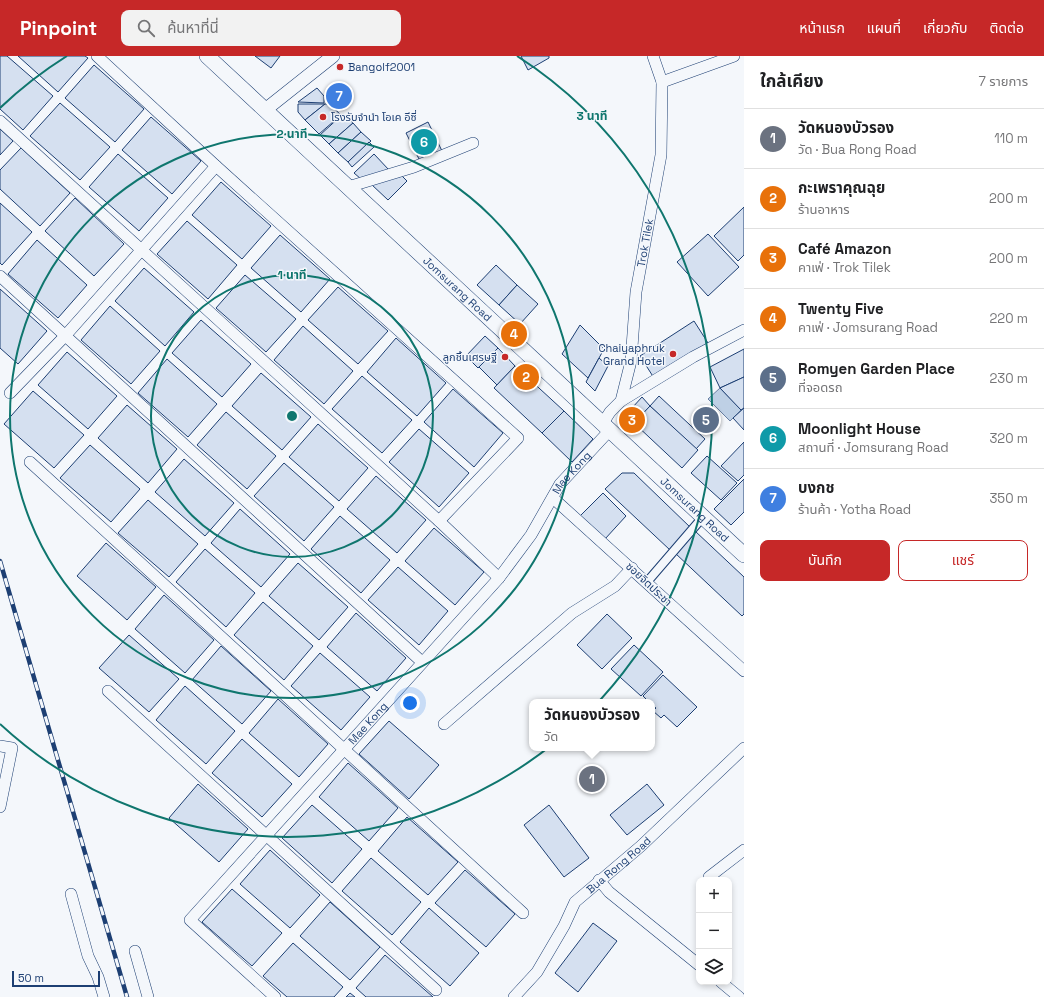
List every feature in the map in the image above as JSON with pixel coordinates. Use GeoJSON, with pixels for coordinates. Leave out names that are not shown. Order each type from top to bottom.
{"type":"FeatureCollection","features":[{"type":"Feature","properties":{"kind":"main road","name":"Jomsurang Road"},"geometry":{"type":"LineString","coordinates":[[207,56],[744,555]]}},
{"type":"Feature","properties":{"kind":"street"},"geometry":{"type":"LineString","coordinates":[[97,56],[216,166],[518,438],[439,522]]}},
{"type":"Feature","properties":{"kind":"street"},"geometry":{"type":"LineString","coordinates":[[266,110],[333,56]]}},
{"type":"Feature","properties":{"kind":"street","name":"Trok Tilek"},"geometry":{"type":"LineString","coordinates":[[606,426],[610,412],[620,401],[630,361],[636,292],[661,155],[662,82],[653,56]]}},
{"type":"Feature","properties":{"kind":"street"},"geometry":{"type":"LineString","coordinates":[[662,82],[734,56]]}},
{"type":"Feature","properties":{"kind":"street"},"geometry":{"type":"LineString","coordinates":[[0,120],[499,578]]}},
{"type":"Feature","properties":{"kind":"street"},"geometry":{"type":"LineString","coordinates":[[348,187],[414,167],[473,143]]}},
{"type":"Feature","properties":{"kind":"street"},"geometry":{"type":"LineString","coordinates":[[10,393],[65,336],[216,166]]}},
{"type":"Feature","properties":{"kind":"street"},"geometry":{"type":"LineString","coordinates":[[0,276],[422,662]]}},
{"type":"Feature","properties":{"kind":"street"},"geometry":{"type":"LineString","coordinates":[[620,401],[693,357],[744,330]]}},
{"type":"Feature","properties":{"kind":"street","name":"Mae Kong"},"geometry":{"type":"LineString","coordinates":[[275,997],[190,920],[499,578],[531,535],[560,484],[606,426]]}},
{"type":"Feature","properties":{"kind":"street"},"geometry":{"type":"LineString","coordinates":[[30,462],[523,913]]}},
{"type":"Feature","properties":{"kind":"street","name":"ซอยจิตประชา"},"geometry":{"type":"LineString","coordinates":[[553,498],[744,671]]}},
{"type":"Feature","properties":{"kind":"street"},"geometry":{"type":"LineString","coordinates":[[647,582],[703,517]]}},
{"type":"Feature","properties":{"kind":"street"},"geometry":{"type":"LineString","coordinates":[[444,724],[572,613],[615,586],[632,568]]}},
{"type":"Feature","properties":{"kind":"street"},"geometry":{"type":"LineString","coordinates":[[108,691],[436,990]]}},
{"type":"Feature","properties":{"kind":"street"},"geometry":{"type":"LineString","coordinates":[[0,746],[12,748],[0,807]]}},
{"type":"Feature","properties":{"kind":"street","name":"Bua Rong Road"},"geometry":{"type":"LineString","coordinates":[[514,997],[537,972],[564,926],[575,902],[599,880],[641,846],[744,748]]}},
{"type":"Feature","properties":{"kind":"street"},"geometry":{"type":"LineString","coordinates":[[709,877],[744,850]]}},
{"type":"Feature","properties":{"kind":"street"},"geometry":{"type":"LineString","coordinates":[[599,880],[609,892],[696,962]]}},
{"type":"Feature","properties":{"kind":"street"},"geometry":{"type":"LineString","coordinates":[[71,894],[88,956],[98,977],[104,997]]}},
{"type":"Feature","properties":{"kind":"street"},"geometry":{"type":"LineString","coordinates":[[135,951],[148,997]]}},
{"type":"Feature","properties":{"kind":"street"},"geometry":{"type":"LineString","coordinates":[[725,985],[739,997]]}},
{"type":"Feature","properties":{"kind":"water"},"geometry":{"type":"Polygon","coordinates":[[[720,388],[741,410],[730,421],[708,399],[720,388]]]}},
{"type":"Feature","properties":{"kind":"building"},"geometry":{"type":"Polygon","coordinates":[[[0,56],[7,56],[53,96],[23,130],[0,109],[0,56]]]}},
{"type":"Feature","properties":{"kind":"building"},"geometry":{"type":"Polygon","coordinates":[[[18,56],[85,56],[88,58],[58,92],[18,56]]]}},
{"type":"Feature","properties":{"kind":"building"},"geometry":{"type":"Polygon","coordinates":[[[255,56],[280,56],[271,68],[255,56]]]}},
{"type":"Feature","properties":{"kind":"building"},"geometry":{"type":"Polygon","coordinates":[[[521,56],[549,56],[549,58],[528,70],[521,56]]]}},
{"type":"Feature","properties":{"kind":"building"},"geometry":{"type":"Polygon","coordinates":[[[94,65],[144,109],[115,142],[65,98],[94,65]]]}},
{"type":"Feature","properties":{"kind":"building"},"geometry":{"type":"Polygon","coordinates":[[[317,88],[324,96],[324,103],[298,102],[317,88]]]}},
{"type":"Feature","properties":{"kind":"building"},"geometry":{"type":"Polygon","coordinates":[[[327,91],[351,91],[352,102],[327,102],[327,91]]]}},
{"type":"Feature","properties":{"kind":"building"},"geometry":{"type":"Polygon","coordinates":[[[60,103],[110,147],[80,180],[30,136],[60,103]]]}},
{"type":"Feature","properties":{"kind":"building"},"geometry":{"type":"Polygon","coordinates":[[[298,104],[325,104],[305,120],[298,112],[298,104]]]}},
{"type":"Feature","properties":{"kind":"building","name":"โรงรับจำนำ โอเค อีซี่"},"geometry":{"type":"Polygon","coordinates":[[[325,104],[329,104],[341,115],[319,134],[305,120],[325,104]]]}},
{"type":"Feature","properties":{"kind":"building"},"geometry":{"type":"Polygon","coordinates":[[[343,114],[353,123],[329,144],[320,135],[343,114]]]}},
{"type":"Feature","properties":{"kind":"building"},"geometry":{"type":"Polygon","coordinates":[[[151,117],[201,161],[172,194],[122,150],[151,117]]]}},
{"type":"Feature","properties":{"kind":"building"},"geometry":{"type":"Polygon","coordinates":[[[428,122],[442,151],[420,161],[406,133],[428,122]]]}},
{"type":"Feature","properties":{"kind":"building"},"geometry":{"type":"Polygon","coordinates":[[[353,123],[361,132],[338,153],[329,144],[353,123]]]}},
{"type":"Feature","properties":{"kind":"building"},"geometry":{"type":"Polygon","coordinates":[[[0,129],[13,141],[0,155],[0,129]]]}},
{"type":"Feature","properties":{"kind":"building"},"geometry":{"type":"Polygon","coordinates":[[[361,132],[371,141],[348,162],[338,153],[361,132]]]}},
{"type":"Feature","properties":{"kind":"building"},"geometry":{"type":"Polygon","coordinates":[[[369,142],[374,147],[352,167],[348,162],[369,142]]]}},
{"type":"Feature","properties":{"kind":"building"},"geometry":{"type":"Polygon","coordinates":[[[21,148],[70,193],[40,226],[0,189],[0,170],[21,148]]]}},
{"type":"Feature","properties":{"kind":"building"},"geometry":{"type":"Polygon","coordinates":[[[118,154],[168,198],[139,231],[89,187],[118,154]]]}},
{"type":"Feature","properties":{"kind":"building"},"geometry":{"type":"Polygon","coordinates":[[[374,154],[389,170],[361,179],[354,173],[374,154]]]}},
{"type":"Feature","properties":{"kind":"building"},"geometry":{"type":"Polygon","coordinates":[[[402,176],[407,181],[388,200],[371,184],[402,176]]]}},
{"type":"Feature","properties":{"kind":"building"},"geometry":{"type":"Polygon","coordinates":[[[221,182],[271,226],[242,259],[192,215],[221,182]]]}},
{"type":"Feature","properties":{"kind":"building"},"geometry":{"type":"Polygon","coordinates":[[[75,198],[124,244],[94,276],[45,231],[75,198]]]}},
{"type":"Feature","properties":{"kind":"building"},"geometry":{"type":"Polygon","coordinates":[[[0,203],[32,232],[2,265],[0,263],[0,203]]]}},
{"type":"Feature","properties":{"kind":"building"},"geometry":{"type":"Polygon","coordinates":[[[744,207],[744,255],[738,261],[714,236],[744,207]]]}},
{"type":"Feature","properties":{"kind":"building"},"geometry":{"type":"Polygon","coordinates":[[[187,221],[237,265],[208,299],[157,254],[187,221]]]}},
{"type":"Feature","properties":{"kind":"building"},"geometry":{"type":"Polygon","coordinates":[[[708,234],[739,267],[708,296],[677,262],[708,234]]]}},
{"type":"Feature","properties":{"kind":"building"},"geometry":{"type":"Polygon","coordinates":[[[280,235],[330,279],[301,312],[251,268],[280,235]]]}},
{"type":"Feature","properties":{"kind":"building"},"geometry":{"type":"Polygon","coordinates":[[[37,240],[87,285],[58,318],[8,274],[37,240]]]}},
{"type":"Feature","properties":{"kind":"building"},"geometry":{"type":"Polygon","coordinates":[[[496,265],[517,285],[499,305],[477,285],[496,265]]]}},
{"type":"Feature","properties":{"kind":"building"},"geometry":{"type":"Polygon","coordinates":[[[144,268],[194,312],[165,346],[115,301],[144,268]]]}},
{"type":"Feature","properties":{"kind":"building"},"geometry":{"type":"Polygon","coordinates":[[[245,275],[296,319],[266,352],[216,308],[245,275]]]}},
{"type":"Feature","properties":{"kind":"building"},"geometry":{"type":"Polygon","coordinates":[[[517,285],[538,304],[520,324],[499,305],[517,285]]]}},
{"type":"Feature","properties":{"kind":"building"},"geometry":{"type":"Polygon","coordinates":[[[338,287],[388,331],[358,364],[308,320],[338,287]]]}},
{"type":"Feature","properties":{"kind":"building"},"geometry":{"type":"Polygon","coordinates":[[[0,289],[47,331],[18,364],[0,348],[0,289]]]}},
{"type":"Feature","properties":{"kind":"building"},"geometry":{"type":"Polygon","coordinates":[[[110,306],[160,351],[131,384],[81,340],[110,306]]]}},
{"type":"Feature","properties":{"kind":"building"},"geometry":{"type":"Polygon","coordinates":[[[201,320],[251,364],[222,397],[172,353],[201,320]]]}},
{"type":"Feature","properties":{"kind":"building"},"geometry":{"type":"Polygon","coordinates":[[[694,321],[708,343],[654,378],[640,356],[694,321]]]}},
{"type":"Feature","properties":{"kind":"building"},"geometry":{"type":"Polygon","coordinates":[[[580,325],[604,349],[588,378],[562,354],[580,325]]]}},
{"type":"Feature","properties":{"kind":"building"},"geometry":{"type":"Polygon","coordinates":[[[303,326],[353,371],[324,404],[274,360],[303,326]]]}},
{"type":"Feature","properties":{"kind":"building"},"geometry":{"type":"Polygon","coordinates":[[[485,336],[498,348],[478,368],[466,356],[485,336]]]}},
{"type":"Feature","properties":{"kind":"building"},"geometry":{"type":"Polygon","coordinates":[[[396,338],[446,383],[417,416],[367,372],[396,338]]]}},
{"type":"Feature","properties":{"kind":"building"},"geometry":{"type":"Polygon","coordinates":[[[498,348],[515,366],[497,385],[479,367],[498,348]]]}},
{"type":"Feature","properties":{"kind":"building"},"geometry":{"type":"Polygon","coordinates":[[[744,349],[744,377],[720,388],[710,367],[744,349]]]}},
{"type":"Feature","properties":{"kind":"building"},"geometry":{"type":"Polygon","coordinates":[[[67,352],[117,396],[88,429],[38,385],[67,352]]]}},
{"type":"Feature","properties":{"kind":"building"},"geometry":{"type":"Polygon","coordinates":[[[599,358],[608,366],[595,391],[586,382],[599,358]]]}},
{"type":"Feature","properties":{"kind":"building"},"geometry":{"type":"Polygon","coordinates":[[[167,359],[217,404],[188,437],[138,393],[167,359]]]}},
{"type":"Feature","properties":{"kind":"building"},"geometry":{"type":"Polygon","coordinates":[[[515,366],[564,411],[542,433],[494,388],[515,366]]]}},
{"type":"Feature","properties":{"kind":"building"},"geometry":{"type":"Polygon","coordinates":[[[261,373],[311,417],[282,450],[232,406],[261,373]]]}},
{"type":"Feature","properties":{"kind":"building"},"geometry":{"type":"Polygon","coordinates":[[[362,376],[412,420],[382,453],[332,409],[362,376]]]}},
{"type":"Feature","properties":{"kind":"building"},"geometry":{"type":"Polygon","coordinates":[[[744,377],[744,408],[741,410],[720,388],[744,377]]]}},
{"type":"Feature","properties":{"kind":"building"},"geometry":{"type":"Polygon","coordinates":[[[453,389],[503,433],[474,467],[424,422],[453,389]]]}},
{"type":"Feature","properties":{"kind":"building"},"geometry":{"type":"Polygon","coordinates":[[[33,391],[84,435],[54,468],[4,424],[33,391]]]}},
{"type":"Feature","properties":{"kind":"building"},"geometry":{"type":"Polygon","coordinates":[[[659,396],[705,439],[696,449],[650,406],[659,396]]]}},
{"type":"Feature","properties":{"kind":"building"},"geometry":{"type":"Polygon","coordinates":[[[642,397],[650,406],[641,416],[632,408],[642,397]]]}},
{"type":"Feature","properties":{"kind":"building"},"geometry":{"type":"Polygon","coordinates":[[[127,405],[177,449],[148,483],[98,438],[127,405]]]}},
{"type":"Feature","properties":{"kind":"building"},"geometry":{"type":"Polygon","coordinates":[[[650,406],[698,450],[682,468],[634,423],[650,406]]]}},
{"type":"Feature","properties":{"kind":"building"},"geometry":{"type":"Polygon","coordinates":[[[744,408],[744,430],[733,418],[744,408]]]}},
{"type":"Feature","properties":{"kind":"building"},"geometry":{"type":"Polygon","coordinates":[[[564,411],[593,439],[572,462],[542,433],[564,411]]]}},
{"type":"Feature","properties":{"kind":"building"},"geometry":{"type":"Polygon","coordinates":[[[226,412],[276,456],[247,489],[197,445],[226,412]]]}},
{"type":"Feature","properties":{"kind":"building"},"geometry":{"type":"Polygon","coordinates":[[[318,424],[368,468],[339,501],[289,457],[318,424]]]}},
{"type":"Feature","properties":{"kind":"building"},"geometry":{"type":"Polygon","coordinates":[[[419,429],[469,473],[439,507],[389,462],[419,429]]]}},
{"type":"Feature","properties":{"kind":"building"},"geometry":{"type":"Polygon","coordinates":[[[744,442],[744,475],[738,481],[721,466],[744,442]]]}},
{"type":"Feature","properties":{"kind":"building"},"geometry":{"type":"Polygon","coordinates":[[[90,445],[140,489],[111,522],[60,478],[90,445]]]}},
{"type":"Feature","properties":{"kind":"building"},"geometry":{"type":"Polygon","coordinates":[[[707,456],[737,483],[721,500],[691,473],[707,456]]]}},
{"type":"Feature","properties":{"kind":"building"},"geometry":{"type":"Polygon","coordinates":[[[184,459],[234,503],[205,536],[155,492],[184,459]]]}},
{"type":"Feature","properties":{"kind":"building"},"geometry":{"type":"Polygon","coordinates":[[[284,463],[334,507],[304,541],[254,496],[284,463]]]}},
{"type":"Feature","properties":{"kind":"building"},"geometry":{"type":"Polygon","coordinates":[[[622,473],[634,473],[691,528],[670,550],[605,489],[622,473]]]}},
{"type":"Feature","properties":{"kind":"building"},"geometry":{"type":"Polygon","coordinates":[[[376,476],[426,520],[397,553],[347,509],[376,476]]]}},
{"type":"Feature","properties":{"kind":"building"},"geometry":{"type":"Polygon","coordinates":[[[744,479],[744,512],[731,525],[714,509],[744,479]]]}},
{"type":"Feature","properties":{"kind":"building"},"geometry":{"type":"Polygon","coordinates":[[[603,493],[626,516],[605,539],[580,516],[603,493]]]}},
{"type":"Feature","properties":{"kind":"building"},"geometry":{"type":"Polygon","coordinates":[[[148,500],[198,544],[169,577],[118,533],[148,500]]]}},
{"type":"Feature","properties":{"kind":"building"},"geometry":{"type":"Polygon","coordinates":[[[240,509],[290,554],[261,587],[211,543],[240,509]]]}},
{"type":"Feature","properties":{"kind":"building"},"geometry":{"type":"Polygon","coordinates":[[[340,516],[390,560],[361,593],[311,549],[340,516]]]}},
{"type":"Feature","properties":{"kind":"building"},"geometry":{"type":"Polygon","coordinates":[[[434,528],[484,572],[455,605],[405,561],[434,528]]]}},
{"type":"Feature","properties":{"kind":"building"},"geometry":{"type":"Polygon","coordinates":[[[695,531],[744,577],[744,614],[742,616],[675,553],[695,531]]]}},
{"type":"Feature","properties":{"kind":"building"},"geometry":{"type":"Polygon","coordinates":[[[106,543],[156,587],[127,620],[77,576],[106,543]]]}},
{"type":"Feature","properties":{"kind":"building"},"geometry":{"type":"Polygon","coordinates":[[[205,549],[255,593],[226,627],[176,582],[205,549]]]}},
{"type":"Feature","properties":{"kind":"building"},"geometry":{"type":"Polygon","coordinates":[[[298,563],[348,607],[319,640],[269,596],[298,563]]]}},
{"type":"Feature","properties":{"kind":"building"},"geometry":{"type":"Polygon","coordinates":[[[398,567],[448,611],[419,645],[368,600],[398,567]]]}},
{"type":"Feature","properties":{"kind":"building"},"geometry":{"type":"Polygon","coordinates":[[[164,595],[214,640],[185,673],[135,629],[164,595]]]}},
{"type":"Feature","properties":{"kind":"building"},"geometry":{"type":"Polygon","coordinates":[[[263,602],[313,646],[284,680],[234,635],[263,602]]]}},
{"type":"Feature","properties":{"kind":"building"},"geometry":{"type":"Polygon","coordinates":[[[356,613],[406,658],[377,691],[327,647],[356,613]]]}},
{"type":"Feature","properties":{"kind":"building"},"geometry":{"type":"Polygon","coordinates":[[[607,614],[632,638],[602,669],[577,645],[607,614]]]}},
{"type":"Feature","properties":{"kind":"building"},"geometry":{"type":"Polygon","coordinates":[[[129,635],[179,679],[149,712],[99,668],[129,635]]]}},
{"type":"Feature","properties":{"kind":"building"},"geometry":{"type":"Polygon","coordinates":[[[634,645],[663,672],[641,696],[611,669],[634,645]]]}},
{"type":"Feature","properties":{"kind":"building"},"geometry":{"type":"Polygon","coordinates":[[[221,646],[271,691],[242,724],[192,680],[221,646]]]}},
{"type":"Feature","properties":{"kind":"building"},"geometry":{"type":"Polygon","coordinates":[[[320,653],[370,697],[341,730],[291,686],[320,653]]]}},
{"type":"Feature","properties":{"kind":"building"},"geometry":{"type":"Polygon","coordinates":[[[663,675],[697,707],[677,727],[664,715],[661,718],[655,713],[655,699],[646,699],[643,696],[663,675]]]}},
{"type":"Feature","properties":{"kind":"building"},"geometry":{"type":"Polygon","coordinates":[[[185,686],[235,731],[206,764],[156,720],[185,686]]]}},
{"type":"Feature","properties":{"kind":"building"},"geometry":{"type":"Polygon","coordinates":[[[278,699],[328,744],[299,777],[249,733],[278,699]]]}},
{"type":"Feature","properties":{"kind":"building"},"geometry":{"type":"Polygon","coordinates":[[[389,721],[439,765],[409,799],[359,754],[389,721]]]}},
{"type":"Feature","properties":{"kind":"building"},"geometry":{"type":"Polygon","coordinates":[[[242,739],[292,784],[262,817],[212,773],[242,739]]]}},
{"type":"Feature","properties":{"kind":"building"},"geometry":{"type":"Polygon","coordinates":[[[348,763],[398,808],[369,841],[319,797],[348,763]]]}},
{"type":"Feature","properties":{"kind":"building"},"geometry":{"type":"Polygon","coordinates":[[[198,784],[248,829],[219,862],[169,818],[198,784]]]}},
{"type":"Feature","properties":{"kind":"building"},"geometry":{"type":"Polygon","coordinates":[[[647,784],[664,805],[627,835],[610,815],[647,784]]]}},
{"type":"Feature","properties":{"kind":"building"},"geometry":{"type":"Polygon","coordinates":[[[312,805],[362,849],[332,883],[282,838],[312,805]]]}},
{"type":"Feature","properties":{"kind":"building"},"geometry":{"type":"Polygon","coordinates":[[[549,805],[589,858],[564,877],[524,825],[549,805]]]}},
{"type":"Feature","properties":{"kind":"building"},"geometry":{"type":"Polygon","coordinates":[[[407,817],[458,862],[428,895],[378,851],[407,817]]]}},
{"type":"Feature","properties":{"kind":"building"},"geometry":{"type":"Polygon","coordinates":[[[270,850],[320,895],[290,928],[240,884],[270,850]]]}},
{"type":"Feature","properties":{"kind":"building"},"geometry":{"type":"Polygon","coordinates":[[[371,858],[421,902],[392,935],[342,891],[371,858]]]}},
{"type":"Feature","properties":{"kind":"building"},"geometry":{"type":"Polygon","coordinates":[[[465,870],[515,914],[486,947],[435,903],[465,870]]]}},
{"type":"Feature","properties":{"kind":"building"},"geometry":{"type":"Polygon","coordinates":[[[232,889],[282,933],[252,966],[202,922],[232,889]]]}},
{"type":"Feature","properties":{"kind":"building"},"geometry":{"type":"Polygon","coordinates":[[[330,902],[380,947],[350,980],[300,936],[330,902]]]}},
{"type":"Feature","properties":{"kind":"building"},"geometry":{"type":"Polygon","coordinates":[[[429,908],[479,953],[450,986],[400,942],[429,908]]]}},
{"type":"Feature","properties":{"kind":"building"},"geometry":{"type":"Polygon","coordinates":[[[593,923],[617,941],[578,992],[555,973],[593,923]]]}},
{"type":"Feature","properties":{"kind":"building"},"geometry":{"type":"Polygon","coordinates":[[[293,943],[343,987],[334,997],[287,997],[263,976],[293,943]]]}},
{"type":"Feature","properties":{"kind":"building"},"geometry":{"type":"Polygon","coordinates":[[[385,955],[433,997],[366,997],[356,988],[385,955]]]}},
{"type":"Feature","properties":{"kind":"building"},"geometry":{"type":"Polygon","coordinates":[[[350,993],[355,997],[346,997],[350,993]]]}},
{"type":"Feature","properties":{"kind":"railway"},"geometry":{"type":"LineString","coordinates":[[0,561],[127,997]]}},
{"type":"Feature","properties":{"kind":"place","name":"Bangolf2001"},"geometry":{"type":"Point","coordinates":[340,67]}},
{"type":"Feature","properties":{"kind":"place","name":"บงกช"},"geometry":{"type":"Point","coordinates":[339,96]}},
{"type":"Feature","properties":{"kind":"place","name":"โรงรับจำนำ โอเค อีซี่"},"geometry":{"type":"Point","coordinates":[323,117]}},
{"type":"Feature","properties":{"kind":"place","name":"Moonlight House"},"geometry":{"type":"Point","coordinates":[424,142]}},
{"type":"Feature","properties":{"kind":"place","name":"Twenty Five"},"geometry":{"type":"Point","coordinates":[514,334]}},
{"type":"Feature","properties":{"kind":"place","name":"Chaiyaphruk Grand Hotel"},"geometry":{"type":"Point","coordinates":[673,354]}},
{"type":"Feature","properties":{"kind":"place","name":"ลูกชิ้นเศรษฐี"},"geometry":{"type":"Point","coordinates":[505,357]}},
{"type":"Feature","properties":{"kind":"place","name":"กะเพราคุณฉุย"},"geometry":{"type":"Point","coordinates":[526,377]}},
{"type":"Feature","properties":{"kind":"place","name":"Café Amazon"},"geometry":{"type":"Point","coordinates":[632,420]}},
{"type":"Feature","properties":{"kind":"place","name":"Romyen Garden Place"},"geometry":{"type":"Point","coordinates":[706,420]}},
{"type":"Feature","properties":{"kind":"place","name":"วัดหนองบัวรอง"},"geometry":{"type":"Point","coordinates":[592,779]}}]}
